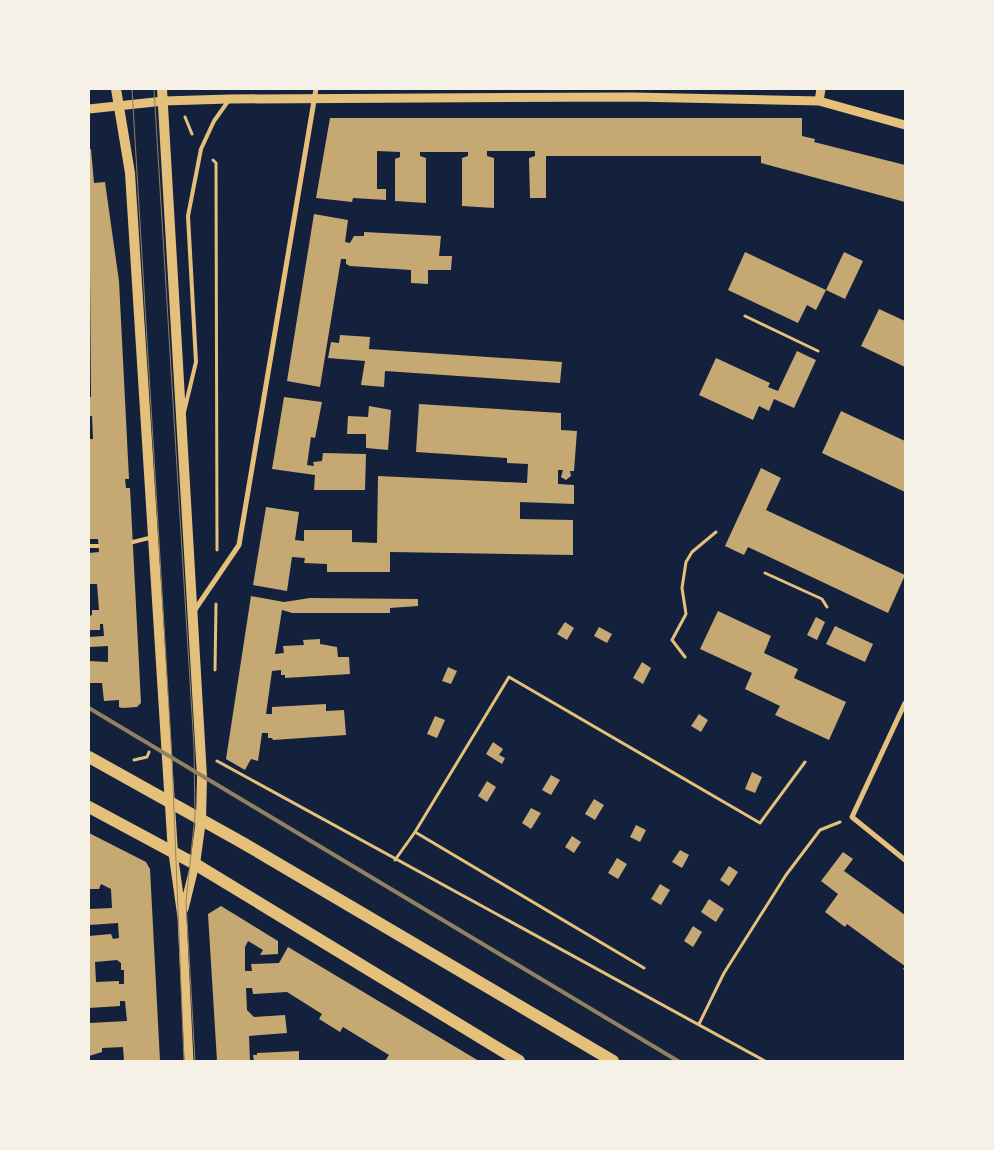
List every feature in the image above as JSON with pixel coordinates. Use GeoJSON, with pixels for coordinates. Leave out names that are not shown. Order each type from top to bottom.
{"type":"FeatureCollection","features":[{"type":"Feature","properties":{"kind":"main road"},"geometry":{"type":"LineString","coordinates":[[116,89],[130,173],[173,853]]}},
{"type":"Feature","properties":{"kind":"main road"},"geometry":{"type":"LineString","coordinates":[[162,89],[183,419],[202,777],[201,820],[195,864]]}},
{"type":"Feature","properties":{"kind":"main road"},"geometry":{"type":"LineString","coordinates":[[89,757],[201,820],[614,1061]]}},
{"type":"Feature","properties":{"kind":"main road"},"geometry":{"type":"LineString","coordinates":[[89,807],[195,864],[519,1061]]}},
{"type":"Feature","properties":{"kind":"street"},"geometry":{"type":"LineString","coordinates":[[193,611],[239,544],[316,89]]}},
{"type":"Feature","properties":{"kind":"street"},"geometry":{"type":"LineString","coordinates":[[819,102],[821,89]]}},
{"type":"Feature","properties":{"kind":"street"},"geometry":{"type":"LineString","coordinates":[[89,109],[164,102],[314,98],[632,97],[819,102],[905,125]]}},
{"type":"Feature","properties":{"kind":"street"},"geometry":{"type":"LineString","coordinates":[[905,703],[852,817],[905,860]]}},
{"type":"Feature","properties":{"kind":"street"},"geometry":{"type":"LineString","coordinates":[[173,853],[182,917],[190,1061]]}},
{"type":"Feature","properties":{"kind":"street"},"geometry":{"type":"LineString","coordinates":[[182,917],[195,864]]}},
{"type":"Feature","properties":{"kind":"lane"},"geometry":{"type":"LineString","coordinates":[[183,419],[196,362],[188,216],[201,149],[214,121],[229,100]]}},
{"type":"Feature","properties":{"kind":"lane"},"geometry":{"type":"LineString","coordinates":[[133,542],[153,537]]}},
{"type":"Feature","properties":{"kind":"lane"},"geometry":{"type":"LineString","coordinates":[[89,546],[98,546]]}},
{"type":"Feature","properties":{"kind":"path"},"geometry":{"type":"LineString","coordinates":[[187,124],[201,149],[216,163],[217,575],[215,672]]}},
{"type":"Feature","properties":{"kind":"path"},"geometry":{"type":"LineString","coordinates":[[745,316],[818,351]]}},
{"type":"Feature","properties":{"kind":"path"},"geometry":{"type":"LineString","coordinates":[[685,657],[672,640],[686,614],[683,575],[692,552],[716,532]]}},
{"type":"Feature","properties":{"kind":"path"},"geometry":{"type":"LineString","coordinates":[[765,573],[822,599],[827,607]]}},
{"type":"Feature","properties":{"kind":"path"},"geometry":{"type":"LineString","coordinates":[[395,860],[416,832],[509,678],[760,823],[805,762]]}},
{"type":"Feature","properties":{"kind":"path"},"geometry":{"type":"LineString","coordinates":[[127,757],[135,761],[147,756],[151,746]]}},
{"type":"Feature","properties":{"kind":"path"},"geometry":{"type":"LineString","coordinates":[[213,759],[765,1061]]}},
{"type":"Feature","properties":{"kind":"path"},"geometry":{"type":"LineString","coordinates":[[699,1024],[724,974],[786,875],[820,830],[852,817]]}},
{"type":"Feature","properties":{"kind":"path"},"geometry":{"type":"LineString","coordinates":[[416,832],[644,968]]}},
{"type":"Feature","properties":{"kind":"building"},"geometry":{"type":"Polygon","coordinates":[[[330,118],[802,118],[802,136],[815,139],[814,142],[905,165],[905,202],[761,163],[761,156],[546,156],[546,198],[530,198],[529,158],[535,156],[535,151],[487,151],[487,156],[494,158],[494,208],[462,206],[462,158],[468,156],[468,152],[420,152],[420,156],[426,158],[426,203],[395,201],[395,159],[400,157],[400,152],[377,151],[377,189],[386,189],[386,200],[353,198],[352,202],[316,198],[330,118]]]}},
{"type":"Feature","properties":{"kind":"building"},"geometry":{"type":"Polygon","coordinates":[[[89,149],[91,149],[94,183],[105,182],[119,281],[129,479],[125,479],[126,488],[130,488],[141,703],[137,707],[119,707],[119,700],[104,701],[102,683],[89,683],[89,661],[108,662],[108,646],[89,647],[89,637],[104,636],[103,624],[100,624],[100,630],[89,630],[89,616],[92,615],[92,610],[99,610],[97,584],[89,584],[89,553],[99,552],[98,539],[89,539],[89,439],[93,439],[92,416],[89,416],[89,397],[91,397],[89,149]]]}},
{"type":"Feature","properties":{"kind":"building"},"geometry":{"type":"Polygon","coordinates":[[[314,214],[348,220],[345,242],[350,243],[354,236],[364,236],[364,232],[441,236],[439,256],[452,256],[451,270],[428,270],[428,284],[411,283],[411,270],[350,266],[346,264],[346,259],[341,259],[320,387],[287,381],[314,214]]]}},
{"type":"Feature","properties":{"kind":"building"},"geometry":{"type":"Polygon","coordinates":[[[745,252],[826,290],[816,310],[807,305],[798,323],[728,290],[745,252]]]}},
{"type":"Feature","properties":{"kind":"building"},"geometry":{"type":"Polygon","coordinates":[[[844,252],[863,261],[845,299],[826,290],[844,252]]]}},
{"type":"Feature","properties":{"kind":"building"},"geometry":{"type":"Polygon","coordinates":[[[879,309],[905,321],[905,367],[861,346],[879,309]]]}},
{"type":"Feature","properties":{"kind":"building"},"geometry":{"type":"Polygon","coordinates":[[[340,335],[370,337],[369,349],[562,362],[560,383],[385,371],[384,387],[361,385],[365,361],[328,358],[331,342],[339,343],[340,335]]]}},
{"type":"Feature","properties":{"kind":"building"},"geometry":{"type":"Polygon","coordinates":[[[797,351],[816,360],[794,408],[774,399],[769,411],[759,406],[753,420],[699,395],[716,358],[770,383],[768,387],[778,391],[797,351]]]}},
{"type":"Feature","properties":{"kind":"building"},"geometry":{"type":"Polygon","coordinates":[[[284,397],[322,402],[315,438],[311,437],[307,465],[314,466],[313,462],[322,461],[323,453],[366,454],[365,490],[314,490],[315,475],[272,469],[284,397]]]}},
{"type":"Feature","properties":{"kind":"building"},"geometry":{"type":"Polygon","coordinates":[[[419,404],[561,413],[561,430],[577,431],[574,471],[570,471],[571,476],[566,480],[561,477],[563,470],[558,470],[558,484],[574,485],[574,504],[520,502],[520,519],[573,520],[573,555],[390,552],[390,572],[327,572],[327,564],[304,563],[305,558],[292,557],[287,591],[253,585],[266,507],[299,512],[295,540],[304,541],[304,530],[352,530],[352,542],[377,543],[378,476],[527,483],[528,464],[507,463],[507,458],[416,452],[419,404]]]}},
{"type":"Feature","properties":{"kind":"building"},"geometry":{"type":"Polygon","coordinates":[[[369,406],[391,410],[388,450],[366,448],[366,434],[347,434],[348,416],[368,417],[369,406]]]}},
{"type":"Feature","properties":{"kind":"building"},"geometry":{"type":"Polygon","coordinates":[[[841,411],[905,441],[905,492],[822,453],[841,411]]]}},
{"type":"Feature","properties":{"kind":"building"},"geometry":{"type":"Polygon","coordinates":[[[761,468],[781,478],[766,510],[905,575],[888,613],[748,547],[744,555],[725,546],[761,468]]]}},
{"type":"Feature","properties":{"kind":"building"},"geometry":{"type":"Polygon","coordinates":[[[251,596],[284,602],[310,598],[418,599],[418,606],[390,608],[390,613],[292,613],[282,610],[275,654],[284,653],[283,646],[304,645],[303,640],[320,639],[320,644],[337,647],[338,657],[349,657],[350,674],[285,678],[285,675],[281,675],[281,670],[272,671],[266,714],[272,714],[272,707],[326,704],[326,711],[344,710],[346,735],[273,740],[268,738],[268,733],[262,733],[258,761],[251,759],[245,770],[226,759],[251,596]]]}},
{"type":"Feature","properties":{"kind":"building"},"geometry":{"type":"Polygon","coordinates":[[[718,611],[771,636],[764,653],[798,669],[794,678],[846,702],[829,740],[775,715],[780,706],[745,689],[752,673],[700,649],[718,611]]]}},
{"type":"Feature","properties":{"kind":"building"},"geometry":{"type":"Polygon","coordinates":[[[816,617],[825,622],[817,640],[807,635],[816,617]]]}},
{"type":"Feature","properties":{"kind":"building"},"geometry":{"type":"Polygon","coordinates":[[[565,622],[574,628],[567,640],[557,634],[565,622]]]}},
{"type":"Feature","properties":{"kind":"building"},"geometry":{"type":"Polygon","coordinates":[[[835,626],[873,644],[865,662],[826,644],[835,626]]]}},
{"type":"Feature","properties":{"kind":"building"},"geometry":{"type":"Polygon","coordinates":[[[599,627],[612,634],[607,643],[594,636],[599,627]]]}},
{"type":"Feature","properties":{"kind":"building"},"geometry":{"type":"Polygon","coordinates":[[[642,662],[651,668],[643,684],[633,678],[642,662]]]}},
{"type":"Feature","properties":{"kind":"building"},"geometry":{"type":"Polygon","coordinates":[[[448,667],[457,671],[451,684],[442,681],[448,667]]]}},
{"type":"Feature","properties":{"kind":"building"},"geometry":{"type":"Polygon","coordinates":[[[699,714],[708,720],[701,732],[691,726],[699,714]]]}},
{"type":"Feature","properties":{"kind":"building"},"geometry":{"type":"Polygon","coordinates":[[[435,716],[445,720],[437,738],[427,734],[435,716]]]}},
{"type":"Feature","properties":{"kind":"building"},"geometry":{"type":"Polygon","coordinates":[[[493,742],[503,749],[499,755],[505,758],[502,764],[486,754],[493,742]]]}},
{"type":"Feature","properties":{"kind":"building"},"geometry":{"type":"Polygon","coordinates":[[[752,772],[762,777],[755,793],[745,789],[752,772]]]}},
{"type":"Feature","properties":{"kind":"building"},"geometry":{"type":"Polygon","coordinates":[[[551,775],[560,780],[551,795],[542,790],[551,775]]]}},
{"type":"Feature","properties":{"kind":"building"},"geometry":{"type":"Polygon","coordinates":[[[487,781],[496,787],[487,802],[478,796],[487,781]]]}},
{"type":"Feature","properties":{"kind":"building"},"geometry":{"type":"Polygon","coordinates":[[[594,799],[604,805],[595,820],[585,814],[594,799]]]}},
{"type":"Feature","properties":{"kind":"building"},"geometry":{"type":"Polygon","coordinates":[[[531,808],[541,813],[531,829],[522,823],[531,808]]]}},
{"type":"Feature","properties":{"kind":"building"},"geometry":{"type":"Polygon","coordinates":[[[636,825],[646,830],[640,842],[630,837],[636,825]]]}},
{"type":"Feature","properties":{"kind":"building"},"geometry":{"type":"Polygon","coordinates":[[[89,833],[146,862],[150,869],[160,1061],[124,1061],[123,1047],[102,1048],[102,1052],[89,1056],[89,1023],[127,1021],[125,1001],[120,1001],[120,1006],[89,1008],[89,936],[111,934],[113,939],[119,938],[118,923],[89,925],[89,909],[112,908],[111,889],[101,884],[99,889],[89,889],[89,833]],[[117,960],[95,962],[96,982],[119,981],[119,984],[124,984],[124,970],[121,970],[121,963],[117,960]]]}},
{"type":"Feature","properties":{"kind":"building"},"geometry":{"type":"Polygon","coordinates":[[[572,836],[581,842],[574,853],[565,847],[572,836]]]}},
{"type":"Feature","properties":{"kind":"building"},"geometry":{"type":"Polygon","coordinates":[[[680,850],[689,855],[682,868],[672,862],[680,850]]]}},
{"type":"Feature","properties":{"kind":"building"},"geometry":{"type":"Polygon","coordinates":[[[843,852],[853,859],[844,871],[905,915],[905,966],[847,924],[845,927],[825,912],[838,894],[821,881],[843,852]]]}},
{"type":"Feature","properties":{"kind":"building"},"geometry":{"type":"Polygon","coordinates":[[[617,858],[627,864],[618,879],[608,873],[617,858]]]}},
{"type":"Feature","properties":{"kind":"building"},"geometry":{"type":"Polygon","coordinates":[[[729,866],[738,872],[729,886],[720,880],[729,866]]]}},
{"type":"Feature","properties":{"kind":"building"},"geometry":{"type":"Polygon","coordinates":[[[660,884],[670,890],[661,905],[651,899],[660,884]]]}},
{"type":"Feature","properties":{"kind":"building"},"geometry":{"type":"Polygon","coordinates":[[[709,899],[724,909],[716,922],[701,912],[709,899]]]}},
{"type":"Feature","properties":{"kind":"building"},"geometry":{"type":"Polygon","coordinates":[[[221,906],[278,941],[278,954],[260,955],[263,950],[248,941],[245,947],[245,971],[252,971],[251,964],[279,963],[288,947],[479,1061],[385,1061],[389,1055],[343,1027],[340,1032],[319,1019],[322,1014],[287,992],[253,994],[252,988],[246,988],[247,1010],[254,1017],[285,1015],[287,1033],[249,1036],[250,1061],[217,1061],[208,914],[221,906]]]}},
{"type":"Feature","properties":{"kind":"building"},"geometry":{"type":"Polygon","coordinates":[[[693,926],[702,932],[693,947],[684,941],[693,926]]]}},
{"type":"Feature","properties":{"kind":"building"},"geometry":{"type":"Polygon","coordinates":[[[299,1051],[299,1061],[254,1061],[253,1055],[257,1055],[257,1053],[299,1051]]]}},
{"type":"Feature","properties":{"kind":"tram line"},"geometry":{"type":"LineString","coordinates":[[132,89],[172,759],[184,1061]]}},
{"type":"Feature","properties":{"kind":"tram line"},"geometry":{"type":"LineString","coordinates":[[154,89],[194,747],[195,816],[186,901],[195,1061]]}},
{"type":"Feature","properties":{"kind":"railway"},"geometry":{"type":"LineString","coordinates":[[89,708],[678,1061]]}}]}
